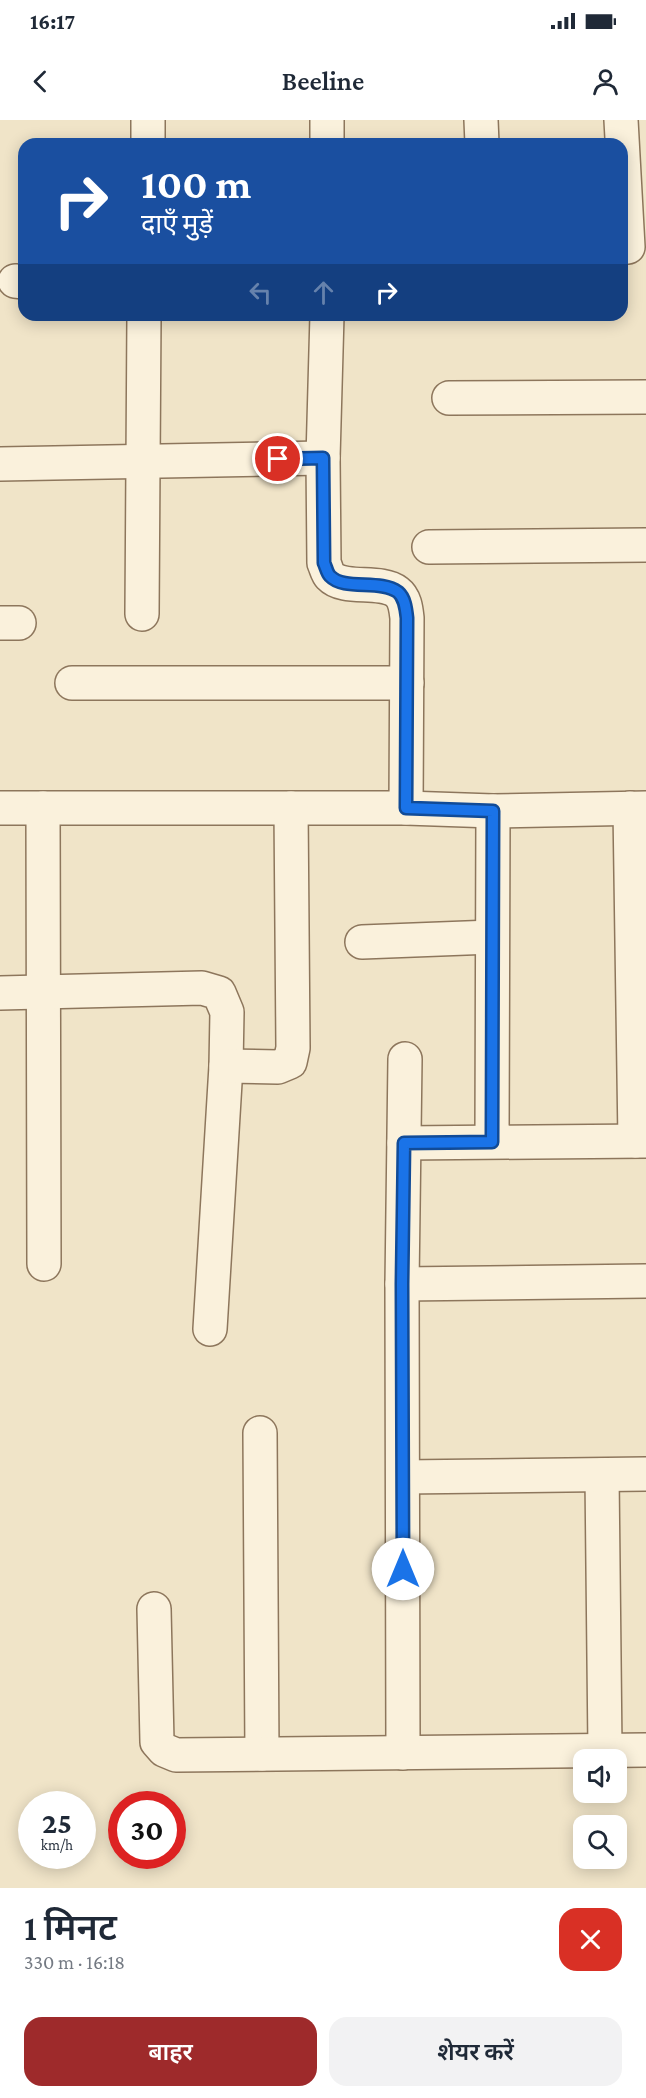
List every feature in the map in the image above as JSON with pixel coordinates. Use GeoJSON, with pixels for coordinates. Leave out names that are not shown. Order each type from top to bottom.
{"type":"FeatureCollection","features":[{"type":"Feature","properties":{"kind":"street"},"geometry":{"type":"LineString","coordinates":[[148,120],[148,138]]}},
{"type":"Feature","properties":{"kind":"street"},"geometry":{"type":"LineString","coordinates":[[327,120],[327,138]]}},
{"type":"Feature","properties":{"kind":"street"},"geometry":{"type":"LineString","coordinates":[[481,120],[482,138]]}},
{"type":"Feature","properties":{"kind":"street"},"geometry":{"type":"LineString","coordinates":[[621,120],[623,138]]}},
{"type":"Feature","properties":{"kind":"street"},"geometry":{"type":"LineString","coordinates":[[628,201],[632,247]]}},
{"type":"Feature","properties":{"kind":"street"},"geometry":{"type":"LineString","coordinates":[[142,614],[144,321]]}},
{"type":"Feature","properties":{"kind":"street"},"geometry":{"type":"LineString","coordinates":[[327,321],[323,458],[324,563],[328,575],[338,581],[390,589],[397,592],[405,602],[407,618],[406,808]]}},
{"type":"Feature","properties":{"kind":"street"},"geometry":{"type":"LineString","coordinates":[[449,398],[646,398]]}},
{"type":"Feature","properties":{"kind":"street"},"geometry":{"type":"LineString","coordinates":[[0,465],[323,458]]}},
{"type":"Feature","properties":{"kind":"street"},"geometry":{"type":"LineString","coordinates":[[429,547],[646,545]]}},
{"type":"Feature","properties":{"kind":"street"},"geometry":{"type":"LineString","coordinates":[[72,683],[407,683]]}},
{"type":"Feature","properties":{"kind":"street"},"geometry":{"type":"LineString","coordinates":[[43,807],[44,1264]]}},
{"type":"Feature","properties":{"kind":"street"},"geometry":{"type":"LineString","coordinates":[[0,808],[406,808],[493,811],[638,808],[641,1141],[404,1143]]}},
{"type":"Feature","properties":{"kind":"street"},"geometry":{"type":"LineString","coordinates":[[226,1066],[278,1067],[290,1062],[293,1048],[291,808]]}},
{"type":"Feature","properties":{"kind":"street"},"geometry":{"type":"LineString","coordinates":[[492,1142],[493,811]]}},
{"type":"Feature","properties":{"kind":"street"},"geometry":{"type":"LineString","coordinates":[[362,942],[492,937]]}},
{"type":"Feature","properties":{"kind":"street"},"geometry":{"type":"LineString","coordinates":[[0,993],[202,988],[219,993],[227,1012],[226,1066],[210,1329]]}},
{"type":"Feature","properties":{"kind":"street"},"geometry":{"type":"LineString","coordinates":[[404,1753],[402,1284],[405,1059]]}},
{"type":"Feature","properties":{"kind":"street"},"geometry":{"type":"LineString","coordinates":[[402,1284],[646,1281]]}},
{"type":"Feature","properties":{"kind":"street"},"geometry":{"type":"LineString","coordinates":[[260,1433],[262,1754]]}},
{"type":"Feature","properties":{"kind":"street"},"geometry":{"type":"LineString","coordinates":[[403,1477],[646,1474]]}},
{"type":"Feature","properties":{"kind":"street"},"geometry":{"type":"LineString","coordinates":[[602,1476],[604,1749]]}},
{"type":"Feature","properties":{"kind":"street"},"geometry":{"type":"LineString","coordinates":[[154,1609],[158,1742],[164,1750],[176,1755],[573,1750]]}},
{"type":"Feature","properties":{"kind":"street"},"geometry":{"type":"LineString","coordinates":[[627,1750],[646,1750]]}},
{"type":"Feature","properties":{"kind":"route"},"geometry":{"type":"LineString","coordinates":[[278,459],[323,458],[324,563],[328,575],[338,581],[383,587],[397,592],[405,602],[407,618],[406,808],[493,811],[492,1142],[404,1143],[403,1569]]}}]}
